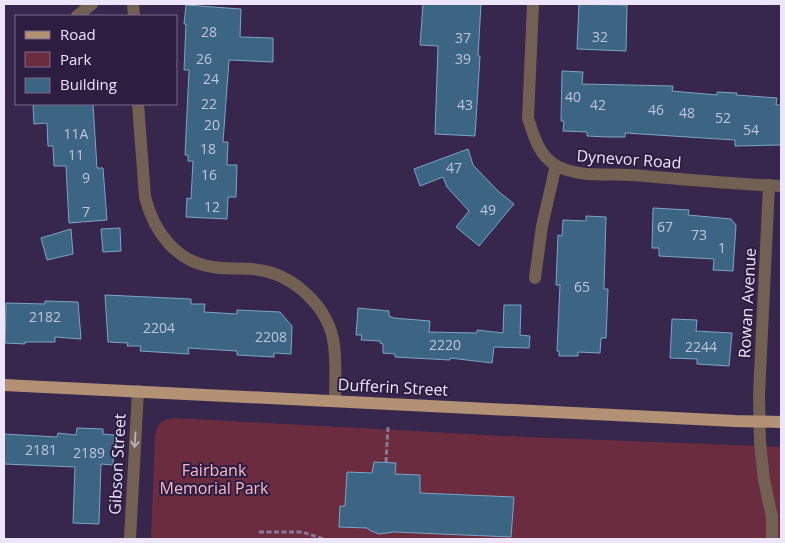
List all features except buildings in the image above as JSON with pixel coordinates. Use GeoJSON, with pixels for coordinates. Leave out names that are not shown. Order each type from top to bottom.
{"type":"FeatureCollection","features":[{"type":"Feature","properties":{"kind":"main road","name":"Dufferin Street"},"geometry":{"type":"LineString","coordinates":[[4,385],[781,422]]}},
{"type":"Feature","properties":{"kind":"street"},"geometry":{"type":"LineString","coordinates":[[78,15],[92,4]]}},
{"type":"Feature","properties":{"kind":"street","name":"Dynevor Road"},"geometry":{"type":"LineString","coordinates":[[533,4],[528,118],[533,136],[540,150],[556,165],[580,173],[775,185]]}},
{"type":"Feature","properties":{"kind":"street"},"geometry":{"type":"LineString","coordinates":[[138,105],[146,198],[149,212],[156,226],[172,248],[198,264],[266,271],[287,281],[309,296],[330,327],[335,366],[335,400]]}},
{"type":"Feature","properties":{"kind":"street"},"geometry":{"type":"LineString","coordinates":[[535,278],[542,226],[556,165]]}},
{"type":"Feature","properties":{"kind":"street","name":"Rowan Avenue"},"geometry":{"type":"LineString","coordinates":[[772,539],[772,517],[764,480],[759,395],[775,185]]}},
{"type":"Feature","properties":{"kind":"street","name":"Gibson Street"},"geometry":{"type":"LineString","coordinates":[[130,539],[138,391]]}},
{"type":"Feature","properties":{"kind":"path"},"geometry":{"type":"LineString","coordinates":[[386,462],[388,427]]}},
{"type":"Feature","properties":{"kind":"path"},"geometry":{"type":"LineString","coordinates":[[259,532],[302,532],[324,539]]}},
{"type":"Feature","properties":{"kind":"green space","name":"Fairbank Memorial Park"},"geometry":{"type":"Polygon","coordinates":[[[174,418],[526,437],[781,447],[781,539],[151,539],[155,436],[161,423],[174,418]]]}}]}
